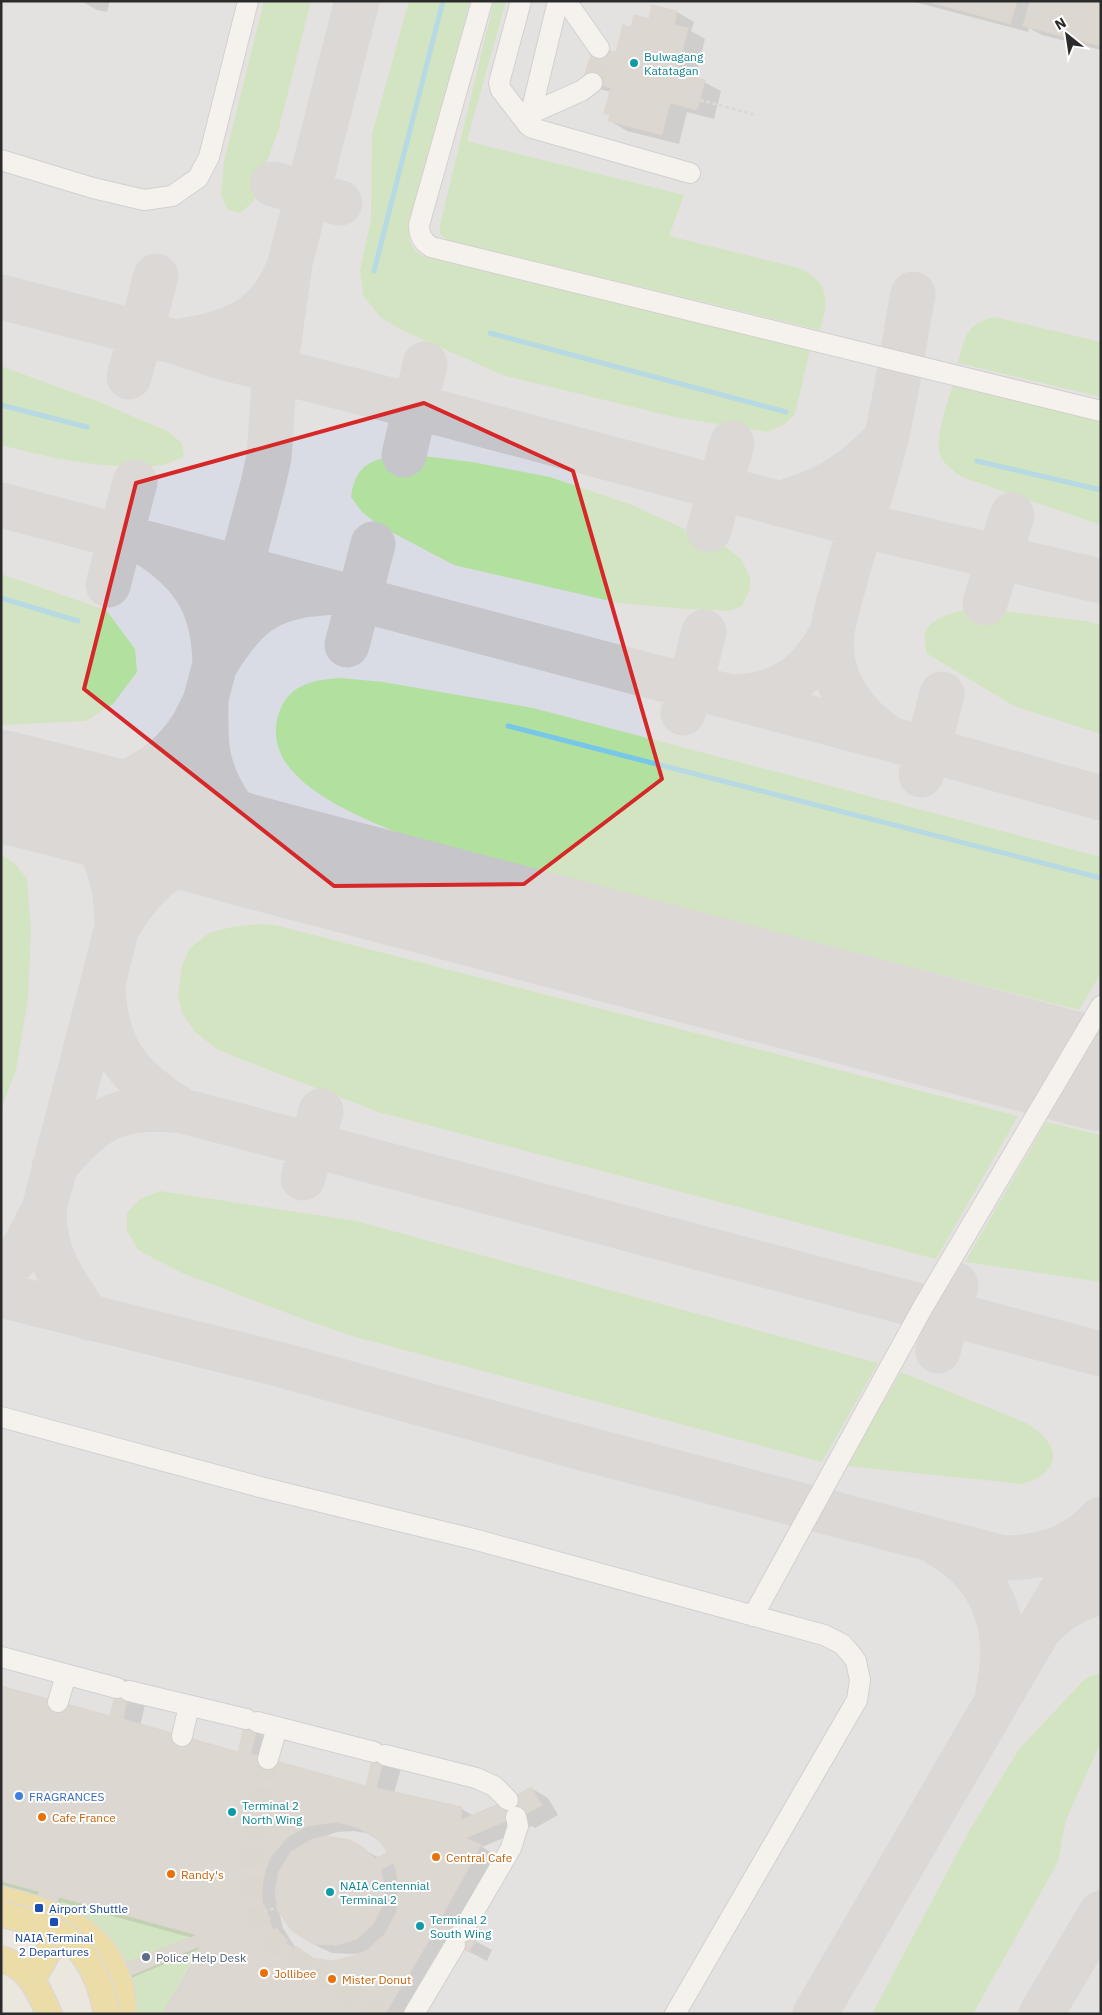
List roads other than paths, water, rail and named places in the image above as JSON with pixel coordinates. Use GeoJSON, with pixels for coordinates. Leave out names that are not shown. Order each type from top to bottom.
{"type":"FeatureCollection","features":[{"type":"Feature","properties":{"kind":"main road"},"geometry":{"type":"LineString","coordinates":[[1,1899],[58,1916],[86,1932],[100,1945],[121,1983],[124,2002],[123,2014]]}},
{"type":"Feature","properties":{"kind":"main road"},"geometry":{"type":"LineString","coordinates":[[1,1914],[31,1922],[60,1933],[78,1948],[93,1970],[102,1991],[106,2014]]}},
{"type":"Feature","properties":{"kind":"main road"},"geometry":{"type":"LineString","coordinates":[[33,1979],[66,1920]]}},
{"type":"Feature","properties":{"kind":"main road"},"geometry":{"type":"LineString","coordinates":[[1,1959],[10,1961],[33,1979],[49,2014]]}},
{"type":"Feature","properties":{"kind":"lane"},"geometry":{"type":"LineString","coordinates":[[1,160],[93,188],[144,200],[172,196],[198,178],[210,157],[248,1]]}},
{"type":"Feature","properties":{"kind":"lane"},"geometry":{"type":"LineString","coordinates":[[482,1],[419,225],[421,238],[431,247],[1101,411]]}},
{"type":"Feature","properties":{"kind":"lane"},"geometry":{"type":"LineString","coordinates":[[521,1],[499,83],[501,90],[532,128],[690,173]]}},
{"type":"Feature","properties":{"kind":"lane"},"geometry":{"type":"LineString","coordinates":[[524,116],[558,1]]}},
{"type":"Feature","properties":{"kind":"lane"},"geometry":{"type":"LineString","coordinates":[[566,1],[599,48]]}},
{"type":"Feature","properties":{"kind":"lane"},"geometry":{"type":"LineString","coordinates":[[524,116],[581,91],[592,83]]}},
{"type":"Feature","properties":{"kind":"lane"},"geometry":{"type":"LineString","coordinates":[[753,1616],[923,1307],[1101,1006]]}},
{"type":"Feature","properties":{"kind":"lane"},"geometry":{"type":"LineString","coordinates":[[1,1417],[260,1487],[477,1540],[800,1628],[832,1638],[842,1644],[850,1652],[859,1670],[860,1690],[850,1714],[675,2014]]}},
{"type":"Feature","properties":{"kind":"lane"},"geometry":{"type":"LineString","coordinates":[[1,1657],[123,1690],[476,1778],[494,1786],[512,1808],[518,1826],[511,1848],[414,2014]]}},
{"type":"Feature","properties":{"kind":"lane"},"geometry":{"type":"LineString","coordinates":[[58,1702],[66,1675]]}},
{"type":"Feature","properties":{"kind":"lane"},"geometry":{"type":"LineString","coordinates":[[182,1736],[189,1706]]}},
{"type":"Feature","properties":{"kind":"lane"},"geometry":{"type":"LineString","coordinates":[[268,1759],[277,1727]]}},
{"type":"Feature","properties":{"kind":"waterway"},"geometry":{"type":"LineString","coordinates":[[374,271],[443,1]]}},
{"type":"Feature","properties":{"kind":"waterway"},"geometry":{"type":"LineString","coordinates":[[490,333],[786,412]]}},
{"type":"Feature","properties":{"kind":"waterway"},"geometry":{"type":"LineString","coordinates":[[1,405],[87,427]]}},
{"type":"Feature","properties":{"kind":"waterway"},"geometry":{"type":"LineString","coordinates":[[977,461],[1101,490]]}},
{"type":"Feature","properties":{"kind":"waterway"},"geometry":{"type":"LineString","coordinates":[[1,598],[78,621]]}},
{"type":"Feature","properties":{"kind":"waterway"},"geometry":{"type":"LineString","coordinates":[[508,726],[1101,878]]}},
{"type":"Feature","properties":{"kind":"tunnel"},"geometry":{"type":"LineString","coordinates":[[592,83],[600,56],[599,48]]}},
{"type":"Feature","properties":{"kind":"tunnel"},"geometry":{"type":"LineString","coordinates":[[268,1759],[252,1853],[252,1891],[259,1919],[280,1947],[380,2014]]}},
{"type":"Feature","properties":{"kind":"place","name":"Bulwagang Katatagan"},"geometry":{"type":"Point","coordinates":[634,63]}},
{"type":"Feature","properties":{"kind":"place","name":"FRAGRANCES"},"geometry":{"type":"Point","coordinates":[19,1796]}},
{"type":"Feature","properties":{"kind":"place","name":"Terminal 2 North Wing"},"geometry":{"type":"Point","coordinates":[232,1812]}},
{"type":"Feature","properties":{"kind":"place","name":"Cafe France"},"geometry":{"type":"Point","coordinates":[42,1817]}},
{"type":"Feature","properties":{"kind":"place","name":"Central Cafe"},"geometry":{"type":"Point","coordinates":[436,1857]}},
{"type":"Feature","properties":{"kind":"place","name":"Randy's"},"geometry":{"type":"Point","coordinates":[171,1874]}},
{"type":"Feature","properties":{"kind":"place","name":"NAIA Centennial Terminal 2"},"geometry":{"type":"Point","coordinates":[330,1892]}},
{"type":"Feature","properties":{"kind":"place","name":"Airport Shuttle"},"geometry":{"type":"Point","coordinates":[39,1908]}},
{"type":"Feature","properties":{"kind":"place","name":"NAIA Terminal 2 Departures"},"geometry":{"type":"Point","coordinates":[54,1922]}},
{"type":"Feature","properties":{"kind":"place","name":"Terminal 2 South Wing"},"geometry":{"type":"Point","coordinates":[420,1926]}},
{"type":"Feature","properties":{"kind":"place","name":"Police Help Desk"},"geometry":{"type":"Point","coordinates":[146,1957]}},
{"type":"Feature","properties":{"kind":"place","name":"Jollibee"},"geometry":{"type":"Point","coordinates":[264,1973]}},
{"type":"Feature","properties":{"kind":"place","name":"Mister Donut"},"geometry":{"type":"Point","coordinates":[332,1979]}}]}
